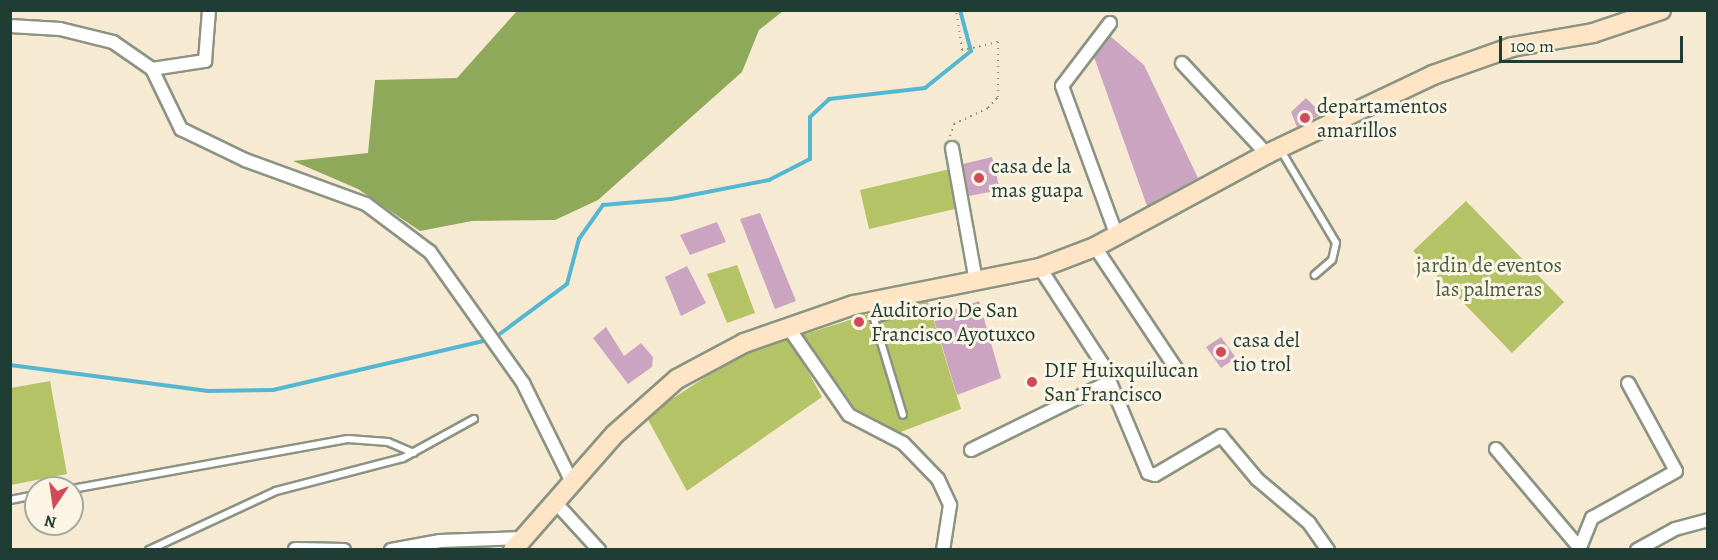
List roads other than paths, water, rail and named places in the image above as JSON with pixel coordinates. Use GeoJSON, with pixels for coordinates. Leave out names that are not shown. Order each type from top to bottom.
{"type":"FeatureCollection","features":[{"type":"Feature","properties":{"kind":"main road"},"geometry":{"type":"LineString","coordinates":[[519,544],[615,434],[677,379],[718,355],[789,327],[895,295],[976,282],[1040,268],[1095,247],[1273,151],[1433,75],[1512,47],[1593,33],[1661,10]]}},
{"type":"Feature","properties":{"kind":"street"},"geometry":{"type":"LineString","coordinates":[[152,69],[205,61],[209,10]]}},
{"type":"Feature","properties":{"kind":"street"},"geometry":{"type":"LineString","coordinates":[[1110,23],[1062,86],[1117,236]]}},
{"type":"Feature","properties":{"kind":"street"},"geometry":{"type":"LineString","coordinates":[[10,26],[92,34],[152,69],[181,129],[245,160],[366,204],[430,252],[490,340],[523,383],[573,484]]}},
{"type":"Feature","properties":{"kind":"street"},"geometry":{"type":"LineString","coordinates":[[1182,63],[1273,151]]}},
{"type":"Feature","properties":{"kind":"street"},"geometry":{"type":"LineString","coordinates":[[952,148],[976,282]]}},
{"type":"Feature","properties":{"kind":"street"},"geometry":{"type":"LineString","coordinates":[[1095,247],[1178,370]]}},
{"type":"Feature","properties":{"kind":"street"},"geometry":{"type":"LineString","coordinates":[[1040,268],[1109,382],[1148,473],[1155,475],[1221,436],[1257,479],[1309,523],[1328,549]]}},
{"type":"Feature","properties":{"kind":"street"},"geometry":{"type":"LineString","coordinates":[[789,327],[849,415],[903,444],[938,479],[950,505],[944,549]]}},
{"type":"Feature","properties":{"kind":"street"},"geometry":{"type":"LineString","coordinates":[[971,450],[1109,382]]}},
{"type":"Feature","properties":{"kind":"street"},"geometry":{"type":"LineString","coordinates":[[1496,448],[1578,548],[1592,518],[1676,471],[1629,383]]}},
{"type":"Feature","properties":{"kind":"street"},"geometry":{"type":"LineString","coordinates":[[556,503],[599,549]]}},
{"type":"Feature","properties":{"kind":"street"},"geometry":{"type":"LineString","coordinates":[[1637,549],[1675,528],[1707,520]]}},
{"type":"Feature","properties":{"kind":"street"},"geometry":{"type":"LineString","coordinates":[[391,549],[440,541],[519,544]]}},
{"type":"Feature","properties":{"kind":"street"},"geometry":{"type":"LineString","coordinates":[[295,549],[345,549]]}},
{"type":"Feature","properties":{"kind":"lane"},"geometry":{"type":"LineString","coordinates":[[1273,151],[1336,243],[1332,260],[1315,274]]}},
{"type":"Feature","properties":{"kind":"lane"},"geometry":{"type":"LineString","coordinates":[[895,295],[901,311],[874,320],[903,415]]}},
{"type":"Feature","properties":{"kind":"lane"},"geometry":{"type":"LineString","coordinates":[[149,549],[276,492],[414,453],[474,419]]}},
{"type":"Feature","properties":{"kind":"lane"},"geometry":{"type":"LineString","coordinates":[[84,487],[348,439],[388,441],[414,453]]}},
{"type":"Feature","properties":{"kind":"waterway"},"geometry":{"type":"LineString","coordinates":[[10,365],[208,391],[273,390],[493,339],[567,284],[579,239],[603,205],[671,199],[769,180],[810,159],[810,117],[829,99],[925,88],[971,51],[960,10]]}},
{"type":"Feature","properties":{"kind":"place","name":"departamentos amarillos"},"geometry":{"type":"Point","coordinates":[1305,118]}},
{"type":"Feature","properties":{"kind":"place","name":"casa de la mas guapa"},"geometry":{"type":"Point","coordinates":[979,178]}},
{"type":"Feature","properties":{"kind":"place","name":"Auditorio De San Francisco Ayotuxco"},"geometry":{"type":"Point","coordinates":[859,322]}},
{"type":"Feature","properties":{"kind":"place","name":"casa del tio trol"},"geometry":{"type":"Point","coordinates":[1221,352]}},
{"type":"Feature","properties":{"kind":"place","name":"DIF Huixquilucan San Francisco"},"geometry":{"type":"Point","coordinates":[1032,382]}},
{"type":"Feature","properties":{"kind":"park label","name":"jardin de eventos las palmeras"},"geometry":{"type":"Point","coordinates":[1489,277]}}]}
